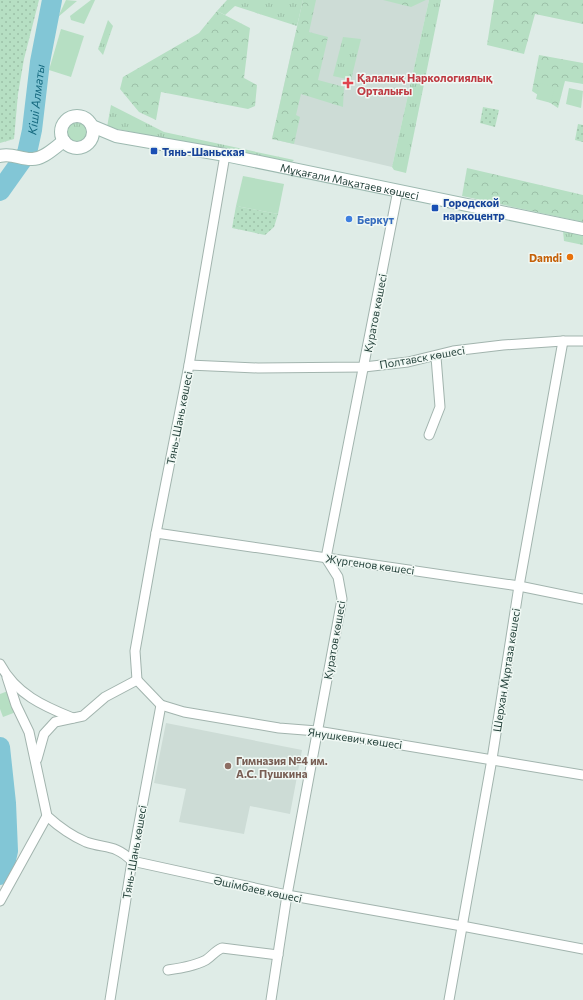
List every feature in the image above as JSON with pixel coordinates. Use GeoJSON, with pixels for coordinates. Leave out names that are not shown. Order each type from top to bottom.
{"type":"FeatureCollection","features":[{"type":"Feature","properties":{"kind":"street"},"geometry":{"type":"LineString","coordinates":[[83,117],[92,126],[94,134],[91,141],[81,148],[75,148],[64,141],[62,128],[70,118],[83,117]]}},
{"type":"Feature","properties":{"kind":"street","name":"Мұқағали Мақатаев көшесі"},"geometry":{"type":"LineString","coordinates":[[92,126],[116,136],[225,155],[583,228]]}},
{"type":"Feature","properties":{"kind":"street","name":"Мұқағали Мақатаев көшесі"},"geometry":{"type":"LineString","coordinates":[[91,141],[116,136]]}},
{"type":"Feature","properties":{"kind":"street"},"geometry":{"type":"LineString","coordinates":[[8,156],[30,159],[41,157],[64,141]]}},
{"type":"Feature","properties":{"kind":"street","name":"Тянь-Шань көшесі"},"geometry":{"type":"LineString","coordinates":[[137,680],[135,651],[156,533],[189,365],[225,155]]}},
{"type":"Feature","properties":{"kind":"street","name":"Куратов көшесі"},"geometry":{"type":"LineString","coordinates":[[271,1000],[287,895],[342,599],[338,577],[326,558],[398,190]]}},
{"type":"Feature","properties":{"kind":"street","name":"Полтавск көшесі"},"geometry":{"type":"LineString","coordinates":[[189,365],[258,368],[364,367],[436,357],[453,351],[484,347],[563,341],[583,341]]}},
{"type":"Feature","properties":{"kind":"street","name":"Шерхан Мұртаза көшесі"},"geometry":{"type":"LineString","coordinates":[[449,1000],[492,759],[519,586],[563,341]]}},
{"type":"Feature","properties":{"kind":"street"},"geometry":{"type":"LineString","coordinates":[[429,435],[440,408],[436,357]]}},
{"type":"Feature","properties":{"kind":"street","name":"Жүргенов көшесі"},"geometry":{"type":"LineString","coordinates":[[156,533],[519,586],[583,599]]}},
{"type":"Feature","properties":{"kind":"street"},"geometry":{"type":"LineString","coordinates":[[0,664],[7,677],[16,705],[29,732],[40,792],[47,816],[0,901]]}},
{"type":"Feature","properties":{"kind":"street"},"geometry":{"type":"LineString","coordinates":[[7,677],[22,693],[52,710],[73,718]]}},
{"type":"Feature","properties":{"kind":"street"},"geometry":{"type":"LineString","coordinates":[[36,764],[44,734],[55,722],[83,716],[105,697],[137,680]]}},
{"type":"Feature","properties":{"kind":"street","name":"Янушкевич көшесі"},"geometry":{"type":"LineString","coordinates":[[137,680],[161,705],[184,712],[279,728],[317,731],[583,775]]}},
{"type":"Feature","properties":{"kind":"street","name":"Тянь-Шань көшесі"},"geometry":{"type":"LineString","coordinates":[[110,1000],[132,861],[161,705]]}},
{"type":"Feature","properties":{"kind":"street","name":"Әшімбаев көшесі"},"geometry":{"type":"LineString","coordinates":[[47,816],[58,826],[86,842],[121,851],[132,861],[287,895],[583,949]]}},
{"type":"Feature","properties":{"kind":"street"},"geometry":{"type":"LineString","coordinates":[[168,970],[191,966],[207,959],[215,951],[222,948],[278,955]]}},
{"type":"Feature","properties":{"kind":"shaded area","name":"Қалалық Наркологиялық Орталығы"},"geometry":{"type":"Polygon","coordinates":[[[303,0],[429,0],[392,167],[272,139],[303,0]]]}},
{"type":"Feature","properties":{"kind":"shaded area","name":"Гимназия №4 им. А.С. Пушкина"},"geometry":{"type":"Polygon","coordinates":[[[166,723],[302,750],[290,814],[250,806],[244,834],[179,822],[186,789],[154,783],[166,723]]]}},
{"type":"Feature","properties":{"kind":"green space"},"geometry":{"type":"Polygon","coordinates":[[[0,0],[39,0],[24,59],[18,94],[14,139],[0,143],[0,0]]]}},
{"type":"Feature","properties":{"kind":"green space"},"geometry":{"type":"Polygon","coordinates":[[[66,0],[77,1],[58,17],[66,0]]]}},
{"type":"Feature","properties":{"kind":"green space"},"geometry":{"type":"Polygon","coordinates":[[[91,0],[95,0],[84,24],[71,20],[70,16],[91,0]]]}},
{"type":"Feature","properties":{"kind":"green space"},"geometry":{"type":"Polygon","coordinates":[[[227,0],[303,0],[297,26],[235,6],[225,15],[217,11],[227,0]]]}},
{"type":"Feature","properties":{"kind":"green space"},"geometry":{"type":"Polygon","coordinates":[[[303,0],[316,0],[309,32],[328,37],[318,80],[344,87],[343,107],[301,94],[296,115],[300,117],[294,144],[272,139],[303,0]]]}},
{"type":"Feature","properties":{"kind":"green space"},"geometry":{"type":"Polygon","coordinates":[[[383,0],[426,0],[411,7],[383,0]]]}},
{"type":"Feature","properties":{"kind":"green space"},"geometry":{"type":"Polygon","coordinates":[[[429,0],[441,0],[406,173],[394,170],[392,167],[429,0]]]}},
{"type":"Feature","properties":{"kind":"green space"},"geometry":{"type":"Polygon","coordinates":[[[494,0],[583,0],[583,24],[535,14],[524,54],[487,45],[494,0]]]}},
{"type":"Feature","properties":{"kind":"green space"},"geometry":{"type":"Polygon","coordinates":[[[217,11],[250,28],[244,78],[257,85],[255,106],[248,109],[161,92],[156,120],[139,112],[120,89],[123,77],[199,33],[217,11]]]}},
{"type":"Feature","properties":{"kind":"green space"},"geometry":{"type":"Polygon","coordinates":[[[108,20],[113,26],[103,55],[98,49],[108,20]]]}},
{"type":"Feature","properties":{"kind":"green space"},"geometry":{"type":"Polygon","coordinates":[[[61,29],[84,36],[71,77],[49,70],[61,29]]]}},
{"type":"Feature","properties":{"kind":"green space"},"geometry":{"type":"Polygon","coordinates":[[[343,37],[361,39],[351,80],[333,76],[343,37]]]}},
{"type":"Feature","properties":{"kind":"green space"},"geometry":{"type":"Polygon","coordinates":[[[539,55],[583,63],[583,84],[565,81],[558,108],[532,91],[539,55]]]}},
{"type":"Feature","properties":{"kind":"green space"},"geometry":{"type":"Polygon","coordinates":[[[540,83],[555,87],[551,103],[536,99],[540,83]]]}},
{"type":"Feature","properties":{"kind":"green space"},"geometry":{"type":"Polygon","coordinates":[[[569,88],[583,91],[581,108],[566,104],[569,88]]]}},
{"type":"Feature","properties":{"kind":"green space"},"geometry":{"type":"Polygon","coordinates":[[[111,105],[164,132],[294,160],[290,164],[107,127],[111,105]]]}},
{"type":"Feature","properties":{"kind":"green space"},"geometry":{"type":"Polygon","coordinates":[[[483,107],[499,110],[495,127],[480,123],[483,107]]]}},
{"type":"Feature","properties":{"kind":"green space"},"geometry":{"type":"Polygon","coordinates":[[[76,121],[85,124],[88,133],[85,142],[76,145],[67,142],[64,133],[67,124],[76,121]]]}},
{"type":"Feature","properties":{"kind":"green space"},"geometry":{"type":"Polygon","coordinates":[[[578,124],[583,125],[583,142],[575,140],[578,124]]]}},
{"type":"Feature","properties":{"kind":"green space"},"geometry":{"type":"Polygon","coordinates":[[[467,168],[583,195],[583,222],[462,196],[467,168]]]}},
{"type":"Feature","properties":{"kind":"green space"},"geometry":{"type":"Polygon","coordinates":[[[243,176],[284,184],[278,214],[236,206],[243,176]]]}},
{"type":"Feature","properties":{"kind":"green space"},"geometry":{"type":"Polygon","coordinates":[[[236,206],[278,214],[274,227],[265,235],[232,228],[236,206]]]}},
{"type":"Feature","properties":{"kind":"green space"},"geometry":{"type":"Polygon","coordinates":[[[563,231],[583,235],[583,245],[564,241],[563,231]]]}},
{"type":"Feature","properties":{"kind":"green space"},"geometry":{"type":"Polygon","coordinates":[[[8,691],[16,712],[3,717],[0,709],[0,694],[8,691]]]}},
{"type":"Feature","properties":{"kind":"waterway","name":"Кіші Алматы"},"geometry":{"type":"LineString","coordinates":[[0,191],[27,153],[32,130],[40,62],[52,0]]}},
{"type":"Feature","properties":{"kind":"waterway","name":"Кіші Алматы"},"geometry":{"type":"LineString","coordinates":[[0,747],[6,803],[8,851],[5,864],[0,875]]}},
{"type":"Feature","properties":{"kind":"place","name":"Қалалық Наркологиялық Орталығы"},"geometry":{"type":"Point","coordinates":[348,83]}},
{"type":"Feature","properties":{"kind":"place","name":"Тянь-Шаньская"},"geometry":{"type":"Point","coordinates":[154,151]}},
{"type":"Feature","properties":{"kind":"place","name":"Городской наркоцентр"},"geometry":{"type":"Point","coordinates":[435,208]}},
{"type":"Feature","properties":{"kind":"place","name":"Беркут"},"geometry":{"type":"Point","coordinates":[349,219]}},
{"type":"Feature","properties":{"kind":"place","name":"Damdi"},"geometry":{"type":"Point","coordinates":[570,257]}},
{"type":"Feature","properties":{"kind":"place","name":"Гимназия №4 им. А.С. Пушкина"},"geometry":{"type":"Point","coordinates":[228,766]}}]}
